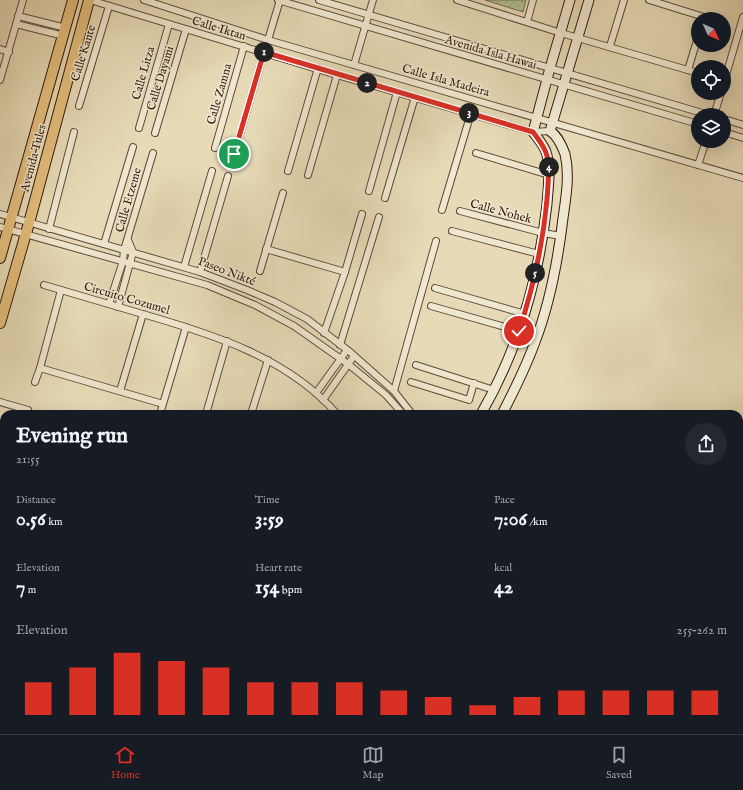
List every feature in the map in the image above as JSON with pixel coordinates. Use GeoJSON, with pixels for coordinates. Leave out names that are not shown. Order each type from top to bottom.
{"type":"FeatureCollection","features":[{"type":"Feature","properties":{"kind":"main road","name":"Avenida Tules"},"geometry":{"type":"LineString","coordinates":[[0,258],[4,228],[12,218],[73,0]]}},
{"type":"Feature","properties":{"kind":"main road","name":"Avenida Tules"},"geometry":{"type":"LineString","coordinates":[[0,323],[90,0]]}},
{"type":"Feature","properties":{"kind":"street"},"geometry":{"type":"LineString","coordinates":[[0,80],[23,0]]}},
{"type":"Feature","properties":{"kind":"street","name":"Calle Iktan"},"geometry":{"type":"LineString","coordinates":[[90,0],[337,75],[472,113],[533,132],[552,127]]}},
{"type":"Feature","properties":{"kind":"street","name":"Calle Isla Madeira"},"geometry":{"type":"LineString","coordinates":[[144,0],[268,40],[536,118],[552,127],[743,178]]}},
{"type":"Feature","properties":{"kind":"street"},"geometry":{"type":"LineString","coordinates":[[268,40],[279,0]]}},
{"type":"Feature","properties":{"kind":"street","name":"Avenida Isla Hawai"},"geometry":{"type":"LineString","coordinates":[[279,0],[691,122]]}},
{"type":"Feature","properties":{"kind":"street","name":"Avenida Isla Hawai"},"geometry":{"type":"LineString","coordinates":[[319,0],[691,110]]}},
{"type":"Feature","properties":{"kind":"street"},"geometry":{"type":"LineString","coordinates":[[354,65],[373,0]]}},
{"type":"Feature","properties":{"kind":"street"},"geometry":{"type":"LineString","coordinates":[[457,0],[561,33],[610,46],[691,71]]}},
{"type":"Feature","properties":{"kind":"street"},"geometry":{"type":"LineString","coordinates":[[527,22],[533,0]]}},
{"type":"Feature","properties":{"kind":"street"},"geometry":{"type":"LineString","coordinates":[[483,410],[494,390],[519,331],[539,254],[543,233],[549,175],[547,154],[542,143],[533,132],[570,0]]}},
{"type":"Feature","properties":{"kind":"street"},"geometry":{"type":"LineString","coordinates":[[504,410],[535,342],[551,288],[566,201],[567,176],[564,154],[552,127],[589,0]]}},
{"type":"Feature","properties":{"kind":"street"},"geometry":{"type":"LineString","coordinates":[[610,46],[624,0]]}},
{"type":"Feature","properties":{"kind":"street"},"geometry":{"type":"LineString","coordinates":[[649,0],[691,13]]}},
{"type":"Feature","properties":{"kind":"street","name":"Calle Kante"},"geometry":{"type":"LineString","coordinates":[[79,106],[109,6]]}},
{"type":"Feature","properties":{"kind":"street"},"geometry":{"type":"LineString","coordinates":[[18,16],[65,32]]}},
{"type":"Feature","properties":{"kind":"street"},"geometry":{"type":"LineString","coordinates":[[731,60],[742,27],[743,17]]}},
{"type":"Feature","properties":{"kind":"street"},"geometry":{"type":"LineString","coordinates":[[16,24],[65,32]]}},
{"type":"Feature","properties":{"kind":"street","name":"Calle Litza"},"geometry":{"type":"LineString","coordinates":[[139,128],[169,24]]}},
{"type":"Feature","properties":{"kind":"street","name":"Calle Dayami"},"geometry":{"type":"LineString","coordinates":[[155,133],[186,29]]}},
{"type":"Feature","properties":{"kind":"street","name":"Calle Zamna"},"geometry":{"type":"LineString","coordinates":[[215,148],[244,46]]}},
{"type":"Feature","properties":{"kind":"street"},"geometry":{"type":"LineString","coordinates":[[0,49],[9,52]]}},
{"type":"Feature","properties":{"kind":"street"},"geometry":{"type":"LineString","coordinates":[[234,154],[264,52]]}},
{"type":"Feature","properties":{"kind":"street"},"geometry":{"type":"LineString","coordinates":[[688,70],[693,52]]}},
{"type":"Feature","properties":{"kind":"street"},"geometry":{"type":"LineString","coordinates":[[288,171],[318,68]]}},
{"type":"Feature","properties":{"kind":"street"},"geometry":{"type":"LineString","coordinates":[[308,175],[337,75]]}},
{"type":"Feature","properties":{"kind":"street"},"geometry":{"type":"LineString","coordinates":[[369,191],[397,92]]}},
{"type":"Feature","properties":{"kind":"street"},"geometry":{"type":"LineString","coordinates":[[385,198],[415,97]]}},
{"type":"Feature","properties":{"kind":"street"},"geometry":{"type":"LineString","coordinates":[[442,210],[472,113]]}},
{"type":"Feature","properties":{"kind":"street"},"geometry":{"type":"LineString","coordinates":[[731,121],[743,125]]}},
{"type":"Feature","properties":{"kind":"street"},"geometry":{"type":"LineString","coordinates":[[49,229],[74,132]]}},
{"type":"Feature","properties":{"kind":"street"},"geometry":{"type":"LineString","coordinates":[[731,134],[743,138]]}},
{"type":"Feature","properties":{"kind":"street"},"geometry":{"type":"LineString","coordinates":[[104,244],[133,147]]}},
{"type":"Feature","properties":{"kind":"street"},"geometry":{"type":"LineString","coordinates":[[698,165],[704,148]]}},
{"type":"Feature","properties":{"kind":"street","name":"Calle Etzeme"},"geometry":{"type":"LineString","coordinates":[[133,252],[128,240],[153,153]]}},
{"type":"Feature","properties":{"kind":"street"},"geometry":{"type":"LineString","coordinates":[[476,153],[549,175]]}},
{"type":"Feature","properties":{"kind":"street"},"geometry":{"type":"LineString","coordinates":[[184,267],[212,170]]}},
{"type":"Feature","properties":{"kind":"street"},"geometry":{"type":"LineString","coordinates":[[200,272],[228,176]]}},
{"type":"Feature","properties":{"kind":"street"},"geometry":{"type":"LineString","coordinates":[[260,271],[283,193]]}},
{"type":"Feature","properties":{"kind":"street","name":"Calle Nohek"},"geometry":{"type":"LineString","coordinates":[[460,211],[543,233],[561,236]]}},
{"type":"Feature","properties":{"kind":"street","name":"Paseo Nikté"},"geometry":{"type":"LineString","coordinates":[[0,214],[200,272],[275,302],[306,319],[347,350],[394,392],[409,410]]}},
{"type":"Feature","properties":{"kind":"street"},"geometry":{"type":"LineString","coordinates":[[324,333],[345,272],[362,214]]}},
{"type":"Feature","properties":{"kind":"street"},"geometry":{"type":"LineString","coordinates":[[340,345],[380,216]]}},
{"type":"Feature","properties":{"kind":"street","name":"Paseo Nikté"},"geometry":{"type":"LineString","coordinates":[[4,228],[206,285],[255,305],[294,326],[348,364],[386,395],[399,410]]}},
{"type":"Feature","properties":{"kind":"street"},"geometry":{"type":"LineString","coordinates":[[452,231],[539,254]]}},
{"type":"Feature","properties":{"kind":"street"},"geometry":{"type":"LineString","coordinates":[[109,304],[128,240]]}},
{"type":"Feature","properties":{"kind":"street"},"geometry":{"type":"LineString","coordinates":[[394,392],[436,241]]}},
{"type":"Feature","properties":{"kind":"street"},"geometry":{"type":"LineString","coordinates":[[266,249],[345,272]]}},
{"type":"Feature","properties":{"kind":"street"},"geometry":{"type":"LineString","coordinates":[[118,307],[133,252]]}},
{"type":"Feature","properties":{"kind":"street","name":"Circuito Cozumel"},"geometry":{"type":"LineString","coordinates":[[44,285],[186,326],[227,341],[268,360],[290,373],[316,393],[333,410]]}},
{"type":"Feature","properties":{"kind":"street"},"geometry":{"type":"LineString","coordinates":[[435,288],[524,314]]}},
{"type":"Feature","properties":{"kind":"street"},"geometry":{"type":"LineString","coordinates":[[35,382],[61,290]]}},
{"type":"Feature","properties":{"kind":"street"},"geometry":{"type":"LineString","coordinates":[[431,306],[519,331],[535,342]]}},
{"type":"Feature","properties":{"kind":"street"},"geometry":{"type":"LineString","coordinates":[[120,392],[143,314]]}},
{"type":"Feature","properties":{"kind":"street"},"geometry":{"type":"LineString","coordinates":[[161,410],[186,326]]}},
{"type":"Feature","properties":{"kind":"street"},"geometry":{"type":"LineString","coordinates":[[207,410],[227,341]]}},
{"type":"Feature","properties":{"kind":"street"},"geometry":{"type":"LineString","coordinates":[[316,393],[347,350]]}},
{"type":"Feature","properties":{"kind":"street"},"geometry":{"type":"LineString","coordinates":[[323,400],[354,356]]}},
{"type":"Feature","properties":{"kind":"street"},"geometry":{"type":"LineString","coordinates":[[252,410],[268,360]]}},
{"type":"Feature","properties":{"kind":"street"},"geometry":{"type":"LineString","coordinates":[[416,364],[494,390]]}},
{"type":"Feature","properties":{"kind":"street"},"geometry":{"type":"LineString","coordinates":[[40,368],[163,404]]}},
{"type":"Feature","properties":{"kind":"street"},"geometry":{"type":"LineString","coordinates":[[411,382],[469,400],[474,383]]}},
{"type":"Feature","properties":{"kind":"street"},"geometry":{"type":"LineString","coordinates":[[0,402],[28,410]]}},
{"type":"Feature","properties":{"kind":"green space"},"geometry":{"type":"Polygon","coordinates":[[[485,0],[526,0],[523,12],[485,0]]]}},
{"type":"Feature","properties":{"kind":"route"},"geometry":{"type":"LineString","coordinates":[[234,154],[264,52],[337,75],[533,132],[542,143],[547,154],[549,170],[548,189],[543,233],[535,274],[519,331]]}}]}
